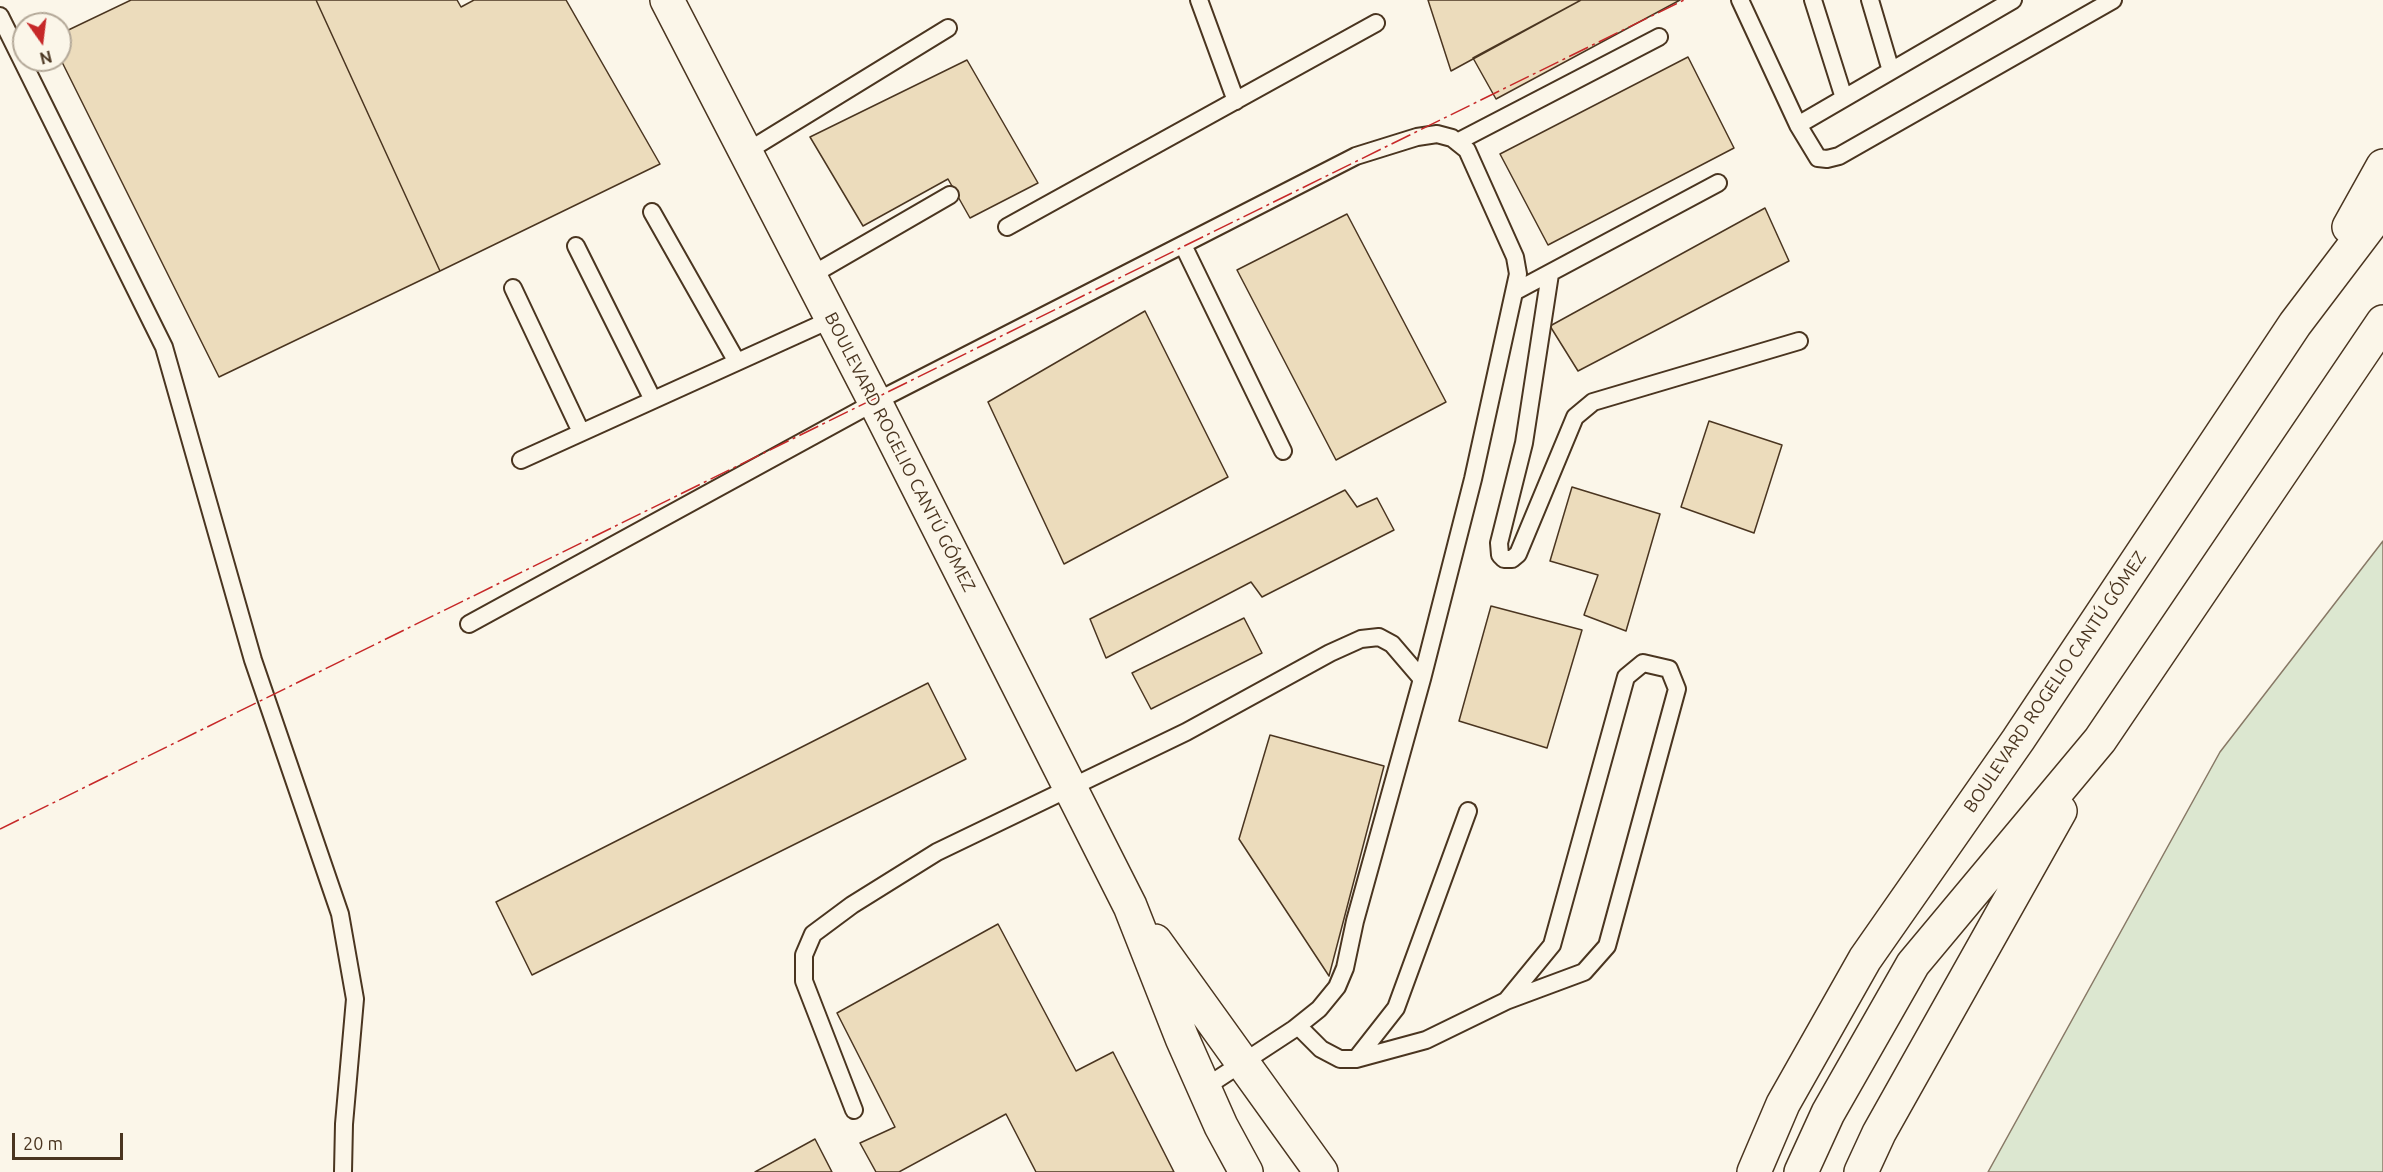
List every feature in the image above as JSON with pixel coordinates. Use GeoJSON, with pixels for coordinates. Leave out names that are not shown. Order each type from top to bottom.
{"type":"FeatureCollection","features":[{"type":"Feature","properties":{"kind":"main road","name":"BOULEVARD ROGELIO CANTÚ GÓMEZ"},"geometry":{"type":"LineString","coordinates":[[667,0],[875,402],[1130,906],[1156,978],[1204,1088],[1246,1172]]}},
{"type":"Feature","properties":{"kind":"main road"},"geometry":{"type":"LineString","coordinates":[[2295,324],[2383,166]]}},
{"type":"Feature","properties":{"kind":"main road","name":"BOULEVARD ROGELIO CANTÚ GÓMEZ"},"geometry":{"type":"LineString","coordinates":[[1754,1172],[1783,1104],[1865,959],[2018,740],[2295,324],[2383,208]]}},
{"type":"Feature","properties":{"kind":"main road"},"geometry":{"type":"LineString","coordinates":[[1861,1172],[1880,1133],[2100,740],[2319,420],[2383,322]]}},
{"type":"Feature","properties":{"kind":"main road"},"geometry":{"type":"LineString","coordinates":[[2319,420],[2383,344]]}},
{"type":"Feature","properties":{"kind":"main road"},"geometry":{"type":"LineString","coordinates":[[1801,1172],[1828,1113],[1913,964],[2100,740]]}},
{"type":"Feature","properties":{"kind":"main road","name":"BOULEVARD ROGELIO CANTÚ GÓMEZ"},"geometry":{"type":"LineString","coordinates":[[1130,906],[1321,1172]]}},
{"type":"Feature","properties":{"kind":"lane"},"geometry":{"type":"LineString","coordinates":[[1199,0],[1236,101]]}},
{"type":"Feature","properties":{"kind":"lane"},"geometry":{"type":"LineString","coordinates":[[1740,0],[1798,126],[1818,158],[1839,156],[2113,0]]}},
{"type":"Feature","properties":{"kind":"lane"},"geometry":{"type":"LineString","coordinates":[[1813,0],[1844,98]]}},
{"type":"Feature","properties":{"kind":"lane"},"geometry":{"type":"LineString","coordinates":[[1870,0],[1891,71]]}},
{"type":"Feature","properties":{"kind":"lane"},"geometry":{"type":"LineString","coordinates":[[1798,126],[2013,0]]}},
{"type":"Feature","properties":{"kind":"lane"},"geometry":{"type":"LineString","coordinates":[[0,15],[164,346],[253,660],[340,914],[355,999],[344,1124],[343,1172]]}},
{"type":"Feature","properties":{"kind":"lane"},"geometry":{"type":"LineString","coordinates":[[1007,227],[1376,24]]}},
{"type":"Feature","properties":{"kind":"lane"},"geometry":{"type":"LineString","coordinates":[[746,152],[948,28]]}},
{"type":"Feature","properties":{"kind":"lane"},"geometry":{"type":"LineString","coordinates":[[1457,142],[1659,38]]}},
{"type":"Feature","properties":{"kind":"lane"},"geometry":{"type":"LineString","coordinates":[[469,624],[875,402],[1356,156],[1396,141],[1437,134],[1452,138],[1467,150],[1515,257],[1518,273],[1516,291],[1473,479],[1422,679],[1355,921],[1345,968],[1337,987],[1319,1008],[1298,1026],[1204,1088]]}},
{"type":"Feature","properties":{"kind":"lane"},"geometry":{"type":"LineString","coordinates":[[1516,291],[1718,183]]}},
{"type":"Feature","properties":{"kind":"lane"},"geometry":{"type":"LineString","coordinates":[[810,276],[950,195]]}},
{"type":"Feature","properties":{"kind":"lane"},"geometry":{"type":"LineString","coordinates":[[652,212],[737,362]]}},
{"type":"Feature","properties":{"kind":"lane"},"geometry":{"type":"LineString","coordinates":[[1183,245],[1283,451]]}},
{"type":"Feature","properties":{"kind":"lane"},"geometry":{"type":"LineString","coordinates":[[576,246],[653,400]]}},
{"type":"Feature","properties":{"kind":"lane"},"geometry":{"type":"LineString","coordinates":[[1550,274],[1524,443],[1499,543],[1500,555],[1504,559],[1512,559],[1518,554],[1575,417],[1593,402],[1799,342]]}},
{"type":"Feature","properties":{"kind":"lane"},"geometry":{"type":"LineString","coordinates":[[513,288],[581,432]]}},
{"type":"Feature","properties":{"kind":"lane"},"geometry":{"type":"LineString","coordinates":[[521,460],[832,319]]}},
{"type":"Feature","properties":{"kind":"lane"},"geometry":{"type":"LineString","coordinates":[[854,1110],[804,981],[804,955],[813,934],[852,905],[937,852],[998,820],[1071,789],[1196,727],[1330,653],[1361,639],[1378,637],[1392,644],[1422,679]]}},
{"type":"Feature","properties":{"kind":"lane"},"geometry":{"type":"LineString","coordinates":[[1298,1026],[1321,1049],[1340,1059],[1356,1059],[1426,1040],[1506,1001],[1584,972],[1607,946],[1677,689],[1669,669],[1643,663],[1626,677],[1552,945],[1506,1001]]}},
{"type":"Feature","properties":{"kind":"lane"},"geometry":{"type":"LineString","coordinates":[[1356,1059],[1396,1008],[1468,811]]}},
{"type":"Feature","properties":{"kind":"green space"},"geometry":{"type":"Polygon","coordinates":[[[2383,541],[2383,1172],[1988,1172],[2220,752],[2383,541]]]}},
{"type":"Feature","properties":{"kind":"building"},"geometry":{"type":"Polygon","coordinates":[[[131,0],[316,0],[440,271],[219,377],[67,72],[72,72],[72,28],[131,0]]]}},
{"type":"Feature","properties":{"kind":"building"},"geometry":{"type":"Polygon","coordinates":[[[316,0],[457,0],[461,7],[474,0],[566,0],[660,164],[440,271],[316,0]]]}},
{"type":"Feature","properties":{"kind":"building"},"geometry":{"type":"Polygon","coordinates":[[[1428,0],[1581,0],[1451,71],[1428,0]]]}},
{"type":"Feature","properties":{"kind":"building"},"geometry":{"type":"Polygon","coordinates":[[[1581,0],[1680,0],[1496,99],[1473,58],[1581,0]]]}},
{"type":"Feature","properties":{"kind":"building"},"geometry":{"type":"Polygon","coordinates":[[[1688,57],[1734,148],[1548,245],[1500,154],[1688,57]]]}},
{"type":"Feature","properties":{"kind":"building"},"geometry":{"type":"Polygon","coordinates":[[[967,60],[1038,183],[970,218],[948,179],[863,226],[810,137],[967,60]]]}},
{"type":"Feature","properties":{"kind":"building"},"geometry":{"type":"Polygon","coordinates":[[[1765,208],[1789,261],[1578,371],[1550,326],[1765,208]]]}},
{"type":"Feature","properties":{"kind":"building"},"geometry":{"type":"Polygon","coordinates":[[[1347,214],[1446,402],[1336,460],[1237,270],[1347,214]]]}},
{"type":"Feature","properties":{"kind":"building"},"geometry":{"type":"Polygon","coordinates":[[[1145,311],[1228,477],[1064,564],[988,402],[1145,311]]]}},
{"type":"Feature","properties":{"kind":"building"},"geometry":{"type":"Polygon","coordinates":[[[1709,421],[1782,445],[1754,533],[1681,507],[1709,421]]]}},
{"type":"Feature","properties":{"kind":"building"},"geometry":{"type":"Polygon","coordinates":[[[1572,487],[1660,514],[1626,631],[1584,615],[1598,575],[1550,561],[1572,487]]]}},
{"type":"Feature","properties":{"kind":"building"},"geometry":{"type":"Polygon","coordinates":[[[1345,490],[1357,507],[1377,498],[1394,530],[1262,597],[1251,582],[1106,658],[1090,619],[1345,490]]]}},
{"type":"Feature","properties":{"kind":"building"},"geometry":{"type":"Polygon","coordinates":[[[1491,606],[1582,630],[1547,748],[1459,721],[1491,606]]]}},
{"type":"Feature","properties":{"kind":"building"},"geometry":{"type":"Polygon","coordinates":[[[1244,618],[1262,653],[1151,709],[1132,673],[1244,618]]]}},
{"type":"Feature","properties":{"kind":"building"},"geometry":{"type":"Polygon","coordinates":[[[928,683],[966,759],[532,975],[496,902],[928,683]]]}},
{"type":"Feature","properties":{"kind":"building"},"geometry":{"type":"Polygon","coordinates":[[[1270,735],[1384,766],[1329,976],[1239,839],[1270,735]]]}},
{"type":"Feature","properties":{"kind":"building"},"geometry":{"type":"Polygon","coordinates":[[[998,924],[1076,1071],[1113,1052],[1174,1172],[1036,1172],[1006,1114],[899,1172],[876,1172],[860,1143],[895,1127],[837,1013],[998,924]]]}},
{"type":"Feature","properties":{"kind":"building"},"geometry":{"type":"Polygon","coordinates":[[[815,1139],[832,1172],[755,1172],[815,1139]]]}},
{"type":"Feature","properties":{"kind":"power"},"geometry":{"type":"LineString","coordinates":[[0,829],[1684,0]]}}]}
